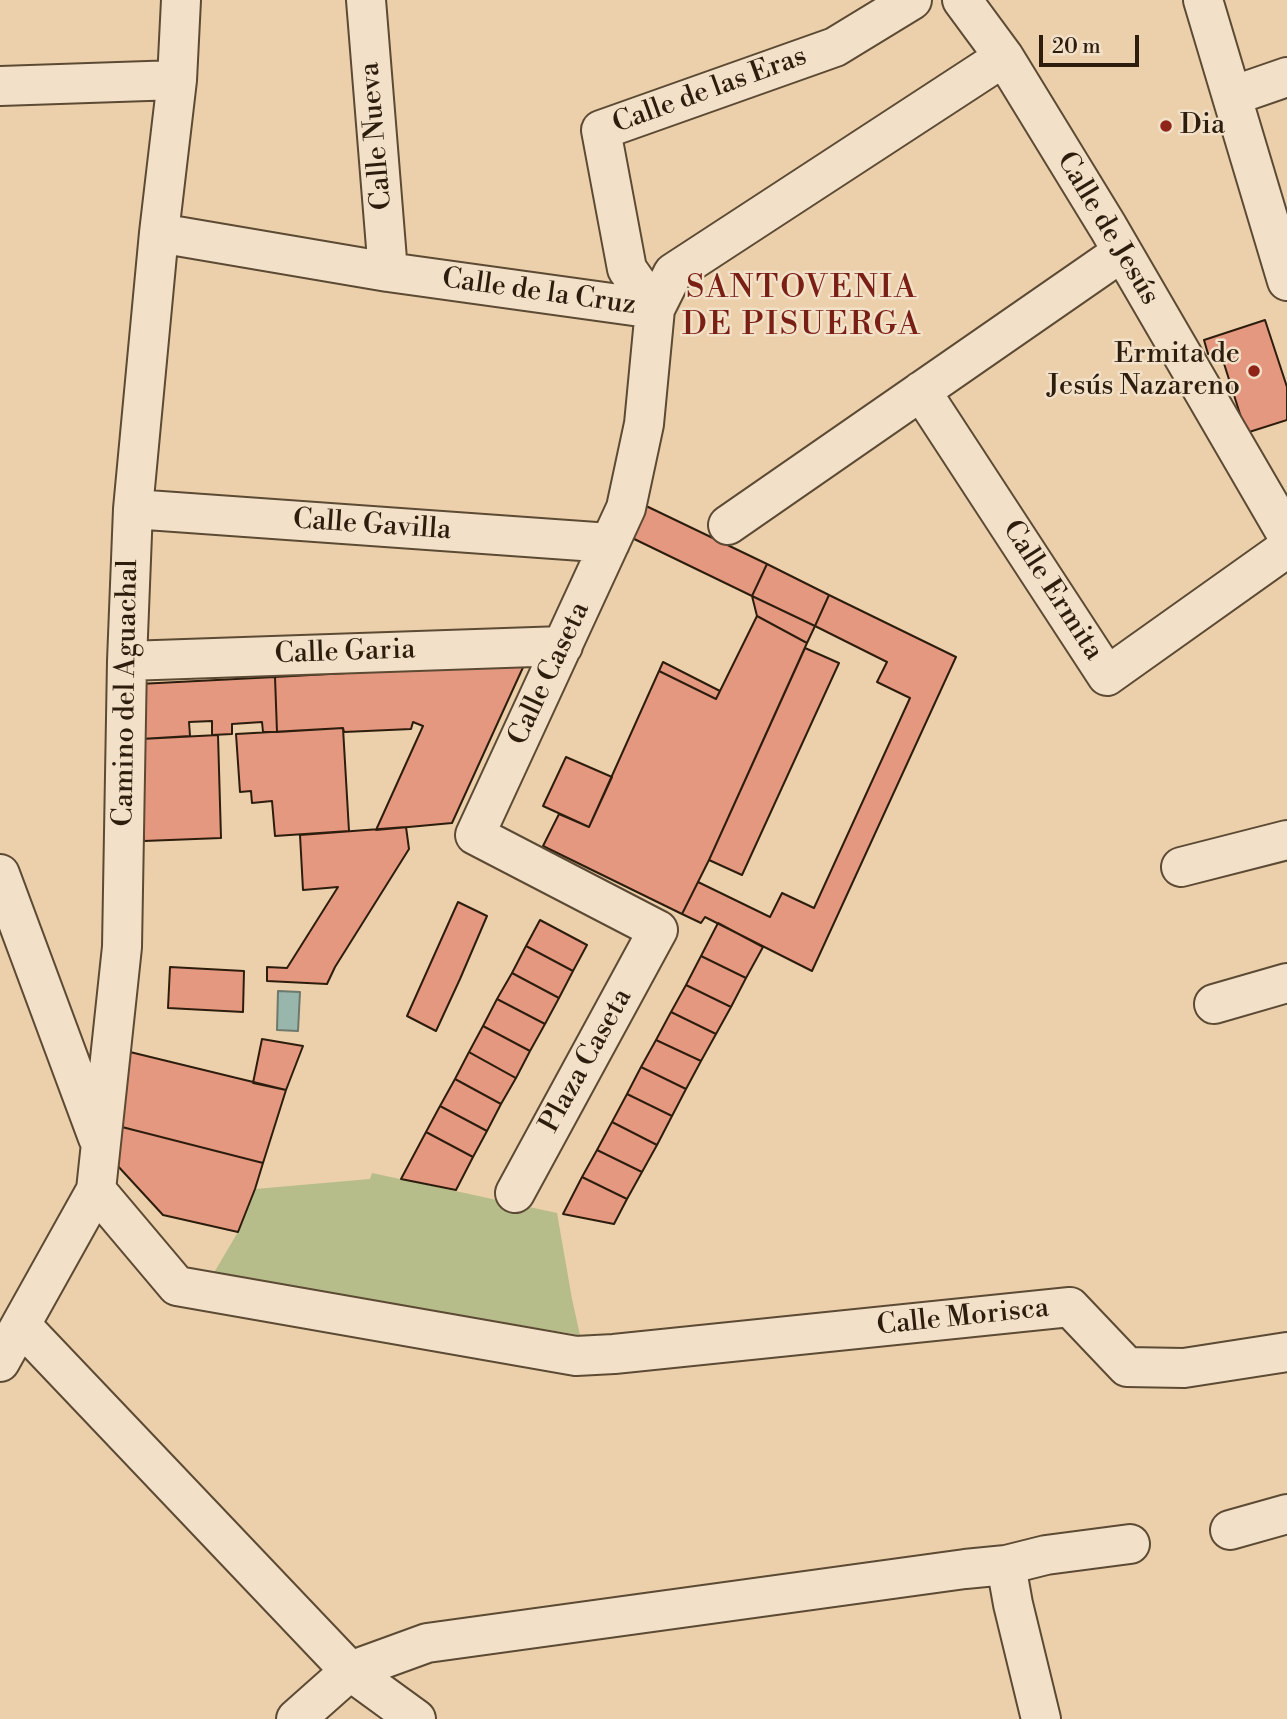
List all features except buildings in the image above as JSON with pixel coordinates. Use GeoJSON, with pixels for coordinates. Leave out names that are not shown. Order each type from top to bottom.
{"type":"FeatureCollection","features":[{"type":"Feature","properties":{"kind":"street","name":"Camino del Aguachal"},"geometry":{"type":"LineString","coordinates":[[0,1362],[96,1190],[122,947],[127,661],[133,509],[159,233],[177,80],[181,0]]}},
{"type":"Feature","properties":{"kind":"street","name":"Calle Nueva"},"geometry":{"type":"LineString","coordinates":[[366,0],[388,272]]}},
{"type":"Feature","properties":{"kind":"street","name":"Calle de las Eras"},"geometry":{"type":"LineString","coordinates":[[654,309],[627,269],[601,130],[835,47],[912,0]]}},
{"type":"Feature","properties":{"kind":"street","name":"Calle de Jesús"},"geometry":{"type":"LineString","coordinates":[[962,0],[1004,57],[1122,252],[1287,535]]}},
{"type":"Feature","properties":{"kind":"street"},"geometry":{"type":"LineString","coordinates":[[1203,0],[1287,281]]}},
{"type":"Feature","properties":{"kind":"street","name":"Calle de la Cruz"},"geometry":{"type":"LineString","coordinates":[[159,233],[388,272],[654,309],[673,273],[1004,57]]}},
{"type":"Feature","properties":{"kind":"street"},"geometry":{"type":"LineString","coordinates":[[1232,96],[1287,77]]}},
{"type":"Feature","properties":{"kind":"street"},"geometry":{"type":"LineString","coordinates":[[0,86],[177,80]]}},
{"type":"Feature","properties":{"kind":"street"},"geometry":{"type":"LineString","coordinates":[[728,525],[1122,252]]}},
{"type":"Feature","properties":{"kind":"street","name":"Calle Caseta"},"geometry":{"type":"LineString","coordinates":[[654,309],[644,424],[626,508],[475,835],[658,930]]}},
{"type":"Feature","properties":{"kind":"street","name":"Calle Ermita"},"geometry":{"type":"LineString","coordinates":[[921,391],[1107,676],[1287,548]]}},
{"type":"Feature","properties":{"kind":"street","name":"Calle Gavilla"},"geometry":{"type":"LineString","coordinates":[[133,509],[610,543]]}},
{"type":"Feature","properties":{"kind":"street","name":"Calle Garia"},"geometry":{"type":"LineString","coordinates":[[127,661],[563,646]]}},
{"type":"Feature","properties":{"kind":"street"},"geometry":{"type":"LineString","coordinates":[[1181,867],[1287,840]]}},
{"type":"Feature","properties":{"kind":"street"},"geometry":{"type":"LineString","coordinates":[[0,874],[100,1145]]}},
{"type":"Feature","properties":{"kind":"street","name":"Plaza Caseta"},"geometry":{"type":"LineString","coordinates":[[515,1193],[658,930]]}},
{"type":"Feature","properties":{"kind":"street"},"geometry":{"type":"LineString","coordinates":[[1214,1004],[1287,983]]}},
{"type":"Feature","properties":{"kind":"street","name":"Calle Morisca"},"geometry":{"type":"LineString","coordinates":[[96,1190],[177,1286],[576,1356],[1070,1307],[1127,1367],[1184,1368],[1287,1352]]}},
{"type":"Feature","properties":{"kind":"street"},"geometry":{"type":"LineString","coordinates":[[21,1325],[350,1671],[416,1719]]}},
{"type":"Feature","properties":{"kind":"street"},"geometry":{"type":"LineString","coordinates":[[1230,1530],[1287,1514]]}},
{"type":"Feature","properties":{"kind":"street"},"geometry":{"type":"LineString","coordinates":[[296,1719],[350,1671],[427,1643],[1006,1565],[1046,1555],[1130,1544]]}},
{"type":"Feature","properties":{"kind":"street"},"geometry":{"type":"LineString","coordinates":[[1006,1565],[1041,1719]]}},
{"type":"Feature","properties":{"kind":"green space"},"geometry":{"type":"Polygon","coordinates":[[[372,1173],[557,1213],[580,1335],[212,1276],[238,1232],[255,1189],[370,1179],[372,1173]]]}},
{"type":"Feature","properties":{"kind":"water"},"geometry":{"type":"Polygon","coordinates":[[[278,991],[300,992],[298,1031],[277,1030],[278,991]]]}},
{"type":"Feature","properties":{"kind":"place","name":"Dia"},"geometry":{"type":"Point","coordinates":[1166,126]}},
{"type":"Feature","properties":{"kind":"place","name":"Ermita de Jesús Nazareno"},"geometry":{"type":"Point","coordinates":[1254,371]}},
{"type":"Feature","properties":{"kind":"district","name":"SANTOVENIA DE PISUERGA"},"geometry":{"type":"Point","coordinates":[802,308]}}]}
